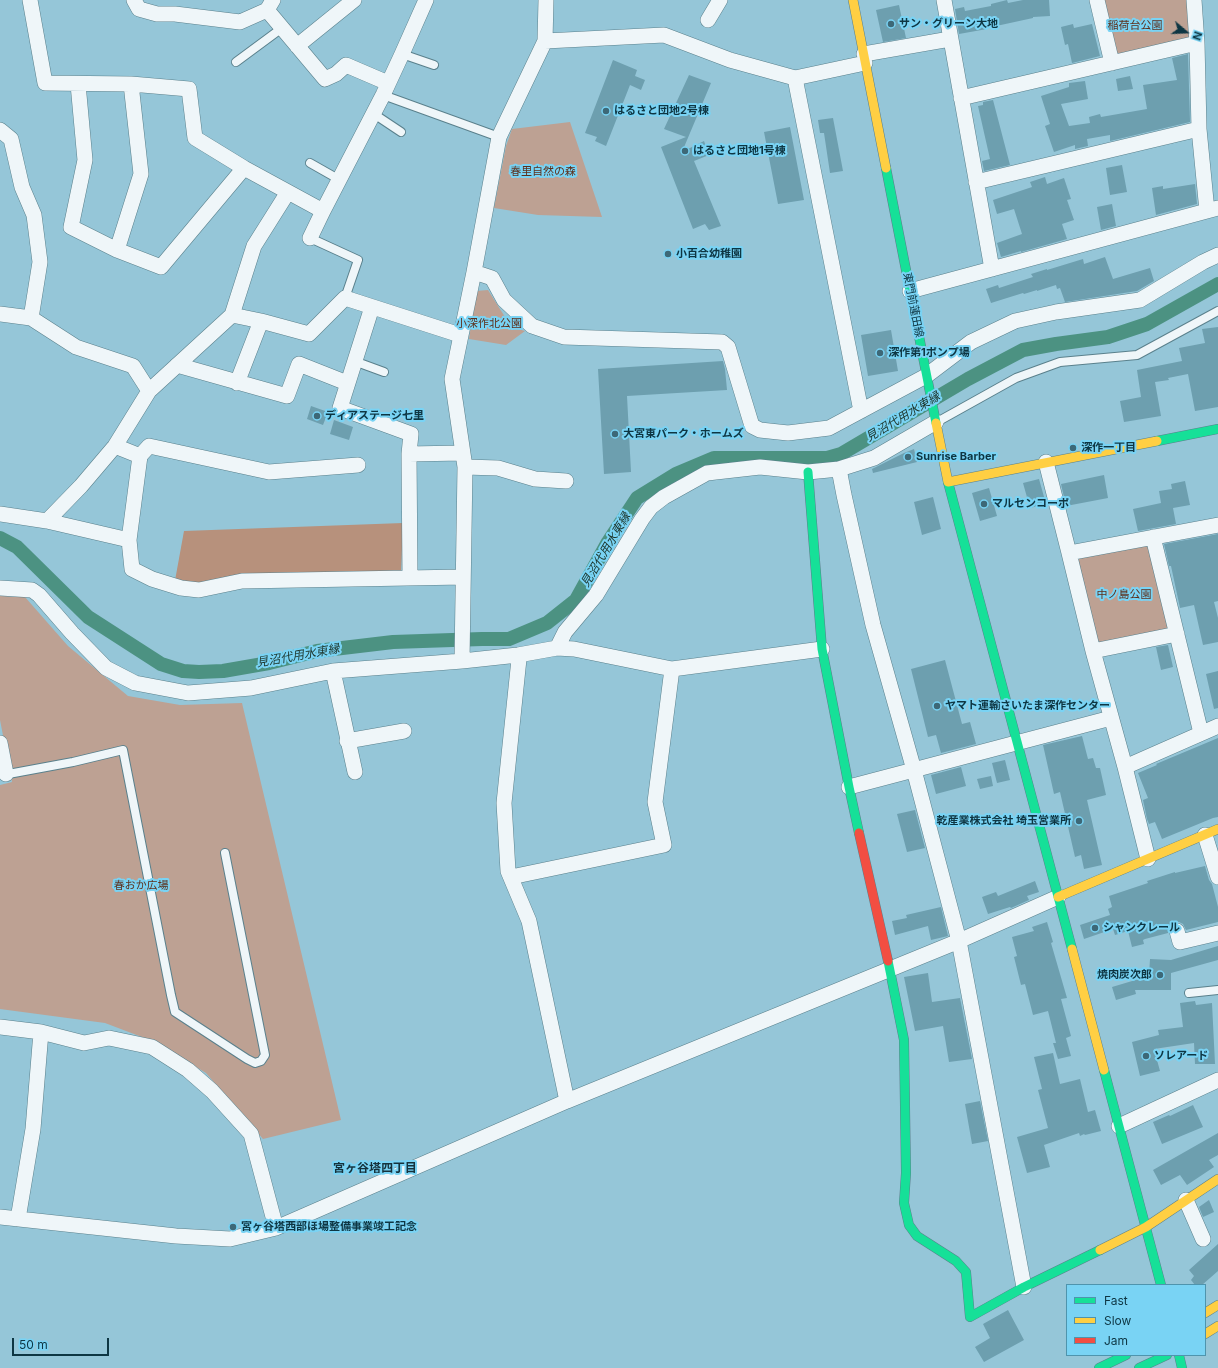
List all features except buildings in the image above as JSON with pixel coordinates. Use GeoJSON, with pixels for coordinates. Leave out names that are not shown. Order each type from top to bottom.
{"type":"FeatureCollection","features":[{"type":"Feature","properties":{"kind":"main road","name":"東門前蓮田線"},"geometry":{"type":"LineString","coordinates":[[853,0],[929,392],[948,482],[1161,1284]]}},
{"type":"Feature","properties":{"kind":"main road"},"geometry":{"type":"LineString","coordinates":[[948,482],[1218,429]]}},
{"type":"Feature","properties":{"kind":"main road"},"geometry":{"type":"LineString","coordinates":[[808,472],[822,650],[849,787],[890,968],[904,1040],[906,1173],[904,1203],[909,1225],[917,1236],[956,1262],[966,1272],[970,1317],[1024,1286],[1146,1227],[1218,1179]]}},
{"type":"Feature","properties":{"kind":"main road"},"geometry":{"type":"LineString","coordinates":[[1058,897],[1211,832]]}},
{"type":"Feature","properties":{"kind":"main road"},"geometry":{"type":"LineString","coordinates":[[1206,1312],[1218,1305]]}},
{"type":"Feature","properties":{"kind":"main road"},"geometry":{"type":"LineString","coordinates":[[1206,1333],[1218,1326]]}},
{"type":"Feature","properties":{"kind":"main road"},"geometry":{"type":"LineString","coordinates":[[1099,1368],[1124,1356]]}},
{"type":"Feature","properties":{"kind":"main road"},"geometry":{"type":"LineString","coordinates":[[1139,1368],[1165,1356]]}},
{"type":"Feature","properties":{"kind":"main road"},"geometry":{"type":"LineString","coordinates":[[1178,1356],[1182,1368]]}},
{"type":"Feature","properties":{"kind":"street"},"geometry":{"type":"LineString","coordinates":[[30,0],[45,83],[131,84],[189,89],[194,138],[244,168],[323,211]]}},
{"type":"Feature","properties":{"kind":"street"},"geometry":{"type":"LineString","coordinates":[[134,0],[139,10],[157,14],[174,14],[240,22],[270,5],[282,28],[325,79],[336,74],[346,65],[386,89]]}},
{"type":"Feature","properties":{"kind":"street"},"geometry":{"type":"LineString","coordinates":[[297,46],[354,0]]}},
{"type":"Feature","properties":{"kind":"street"},"geometry":{"type":"LineString","coordinates":[[310,238],[374,114],[426,0]]}},
{"type":"Feature","properties":{"kind":"street"},"geometry":{"type":"LineString","coordinates":[[462,656],[463,460],[452,379],[499,137],[545,41],[546,0]]}},
{"type":"Feature","properties":{"kind":"street"},"geometry":{"type":"LineString","coordinates":[[708,20],[720,0]]}},
{"type":"Feature","properties":{"kind":"street"},"geometry":{"type":"LineString","coordinates":[[1096,0],[1112,64]]}},
{"type":"Feature","properties":{"kind":"street"},"geometry":{"type":"LineString","coordinates":[[910,291],[1213,210],[1199,129],[1197,43],[1194,0]]}},
{"type":"Feature","properties":{"kind":"street"},"geometry":{"type":"LineString","coordinates":[[947,1],[950,39],[992,269]]}},
{"type":"Feature","properties":{"kind":"street"},"geometry":{"type":"LineString","coordinates":[[545,41],[664,36],[730,60],[795,78],[864,58],[950,39]]}},
{"type":"Feature","properties":{"kind":"street"},"geometry":{"type":"LineString","coordinates":[[961,98],[1197,43]]}},
{"type":"Feature","properties":{"kind":"street"},"geometry":{"type":"LineString","coordinates":[[795,78],[861,411]]}},
{"type":"Feature","properties":{"kind":"street"},"geometry":{"type":"LineString","coordinates":[[78,84],[84,160],[71,227],[117,250],[161,267],[244,168]]}},
{"type":"Feature","properties":{"kind":"street"},"geometry":{"type":"LineString","coordinates":[[117,250],[140,174],[131,84]]}},
{"type":"Feature","properties":{"kind":"street"},"geometry":{"type":"LineString","coordinates":[[976,182],[1199,129]]}},
{"type":"Feature","properties":{"kind":"street"},"geometry":{"type":"LineString","coordinates":[[0,130],[11,139],[22,187],[34,215],[40,262],[30,318]]}},
{"type":"Feature","properties":{"kind":"street"},"geometry":{"type":"LineString","coordinates":[[47,521],[81,486],[115,446],[149,391],[232,315],[254,246],[288,192]]}},
{"type":"Feature","properties":{"kind":"street"},"geometry":{"type":"LineString","coordinates":[[474,272],[492,278],[504,300],[532,326],[564,337],[722,342],[728,347],[752,426],[760,430],[788,433],[830,428],[926,376],[971,342],[1015,321],[1056,312],[1140,300],[1203,262],[1218,255]]}},
{"type":"Feature","properties":{"kind":"street"},"geometry":{"type":"LineString","coordinates":[[232,315],[309,334],[345,298],[460,335]]}},
{"type":"Feature","properties":{"kind":"street"},"geometry":{"type":"LineString","coordinates":[[372,307],[340,408],[412,434],[409,454],[410,577]]}},
{"type":"Feature","properties":{"kind":"street"},"geometry":{"type":"LineString","coordinates":[[0,314],[30,318],[76,347],[133,366],[149,391]]}},
{"type":"Feature","properties":{"kind":"street"},"geometry":{"type":"LineString","coordinates":[[237,383],[261,321]]}},
{"type":"Feature","properties":{"kind":"street"},"geometry":{"type":"LineString","coordinates":[[177,365],[287,396],[299,364],[348,382]]}},
{"type":"Feature","properties":{"kind":"street"},"geometry":{"type":"LineString","coordinates":[[557,648],[565,632],[596,595],[642,519],[651,507],[664,497],[707,473],[760,467],[808,472],[839,469],[874,458],[935,419]]}},
{"type":"Feature","properties":{"kind":"street"},"geometry":{"type":"LineString","coordinates":[[115,446],[140,456]]}},
{"type":"Feature","properties":{"kind":"street"},"geometry":{"type":"LineString","coordinates":[[358,465],[269,472],[149,446],[140,456],[129,540],[132,569],[152,579],[181,588],[200,590],[242,581],[463,577]]}},
{"type":"Feature","properties":{"kind":"street"},"geometry":{"type":"LineString","coordinates":[[409,454],[463,460],[535,479],[566,481]]}},
{"type":"Feature","properties":{"kind":"street"},"geometry":{"type":"LineString","coordinates":[[1046,462],[1093,651],[1125,767],[1148,859]]}},
{"type":"Feature","properties":{"kind":"street"},"geometry":{"type":"LineString","coordinates":[[839,469],[874,625],[959,941],[1024,1286]]}},
{"type":"Feature","properties":{"kind":"street"},"geometry":{"type":"LineString","coordinates":[[0,514],[47,521],[129,540]]}},
{"type":"Feature","properties":{"kind":"street"},"geometry":{"type":"LineString","coordinates":[[1069,553],[1218,525]]}},
{"type":"Feature","properties":{"kind":"street"},"geometry":{"type":"LineString","coordinates":[[1153,537],[1201,733]]}},
{"type":"Feature","properties":{"kind":"street"},"geometry":{"type":"LineString","coordinates":[[0,588],[32,590],[39,595],[72,633],[106,668],[135,683],[188,693],[251,688],[333,671],[462,656],[518,655],[557,648],[574,649],[672,669],[822,650]]}},
{"type":"Feature","properties":{"kind":"street"},"geometry":{"type":"LineString","coordinates":[[1093,651],[1177,634]]}},
{"type":"Feature","properties":{"kind":"street"},"geometry":{"type":"LineString","coordinates":[[518,655],[519,659],[504,803],[508,871],[529,921],[567,1101]]}},
{"type":"Feature","properties":{"kind":"street"},"geometry":{"type":"LineString","coordinates":[[511,877],[664,846],[655,802],[672,669]]}},
{"type":"Feature","properties":{"kind":"street"},"geometry":{"type":"LineString","coordinates":[[333,671],[347,741],[355,772]]}},
{"type":"Feature","properties":{"kind":"street"},"geometry":{"type":"LineString","coordinates":[[849,787],[1111,718]]}},
{"type":"Feature","properties":{"kind":"street"},"geometry":{"type":"LineString","coordinates":[[1125,767],[1218,726]]}},
{"type":"Feature","properties":{"kind":"street"},"geometry":{"type":"LineString","coordinates":[[347,741],[404,731]]}},
{"type":"Feature","properties":{"kind":"street"},"geometry":{"type":"LineString","coordinates":[[0,743],[3,775]]}},
{"type":"Feature","properties":{"kind":"street"},"geometry":{"type":"LineString","coordinates":[[1211,832],[1218,877]]}},
{"type":"Feature","properties":{"kind":"street"},"geometry":{"type":"LineString","coordinates":[[0,1217],[176,1236],[230,1239],[276,1228],[567,1101],[959,941],[1058,897]]}},
{"type":"Feature","properties":{"kind":"street"},"geometry":{"type":"LineString","coordinates":[[1178,931],[1180,942],[1218,932]]}},
{"type":"Feature","properties":{"kind":"street"},"geometry":{"type":"LineString","coordinates":[[0,1027],[41,1032],[84,1043],[109,1038],[152,1047],[188,1070],[212,1091],[251,1134],[276,1228]]}},
{"type":"Feature","properties":{"kind":"street"},"geometry":{"type":"LineString","coordinates":[[18,1219],[33,1129],[41,1032]]}},
{"type":"Feature","properties":{"kind":"street"},"geometry":{"type":"LineString","coordinates":[[1119,1126],[1218,1080]]}},
{"type":"Feature","properties":{"kind":"street"},"geometry":{"type":"LineString","coordinates":[[1186,1200],[1203,1239]]}},
{"type":"Feature","properties":{"kind":"lane"},"geometry":{"type":"LineString","coordinates":[[236,62],[282,28]]}},
{"type":"Feature","properties":{"kind":"lane"},"geometry":{"type":"LineString","coordinates":[[402,54],[434,65]]}},
{"type":"Feature","properties":{"kind":"lane"},"geometry":{"type":"LineString","coordinates":[[386,89],[499,137]]}},
{"type":"Feature","properties":{"kind":"lane"},"geometry":{"type":"LineString","coordinates":[[374,114],[401,132]]}},
{"type":"Feature","properties":{"kind":"lane"},"geometry":{"type":"LineString","coordinates":[[310,163],[340,180]]}},
{"type":"Feature","properties":{"kind":"lane"},"geometry":{"type":"LineString","coordinates":[[310,238],[358,260],[345,298]]}},
{"type":"Feature","properties":{"kind":"lane"},"geometry":{"type":"LineString","coordinates":[[935,419],[1016,378],[1060,362],[1137,355],[1218,311]]}},
{"type":"Feature","properties":{"kind":"lane"},"geometry":{"type":"LineString","coordinates":[[354,361],[384,372]]}},
{"type":"Feature","properties":{"kind":"lane"},"geometry":{"type":"LineString","coordinates":[[3,775],[73,762],[123,750],[175,1012],[255,1063],[261,1061],[265,1055],[225,853]]}},
{"type":"Feature","properties":{"kind":"lane"},"geometry":{"type":"LineString","coordinates":[[1189,993],[1218,990]]}},
{"type":"Feature","properties":{"kind":"green space","name":"稲荷台公園"},"geometry":{"type":"Polygon","coordinates":[[[1102,0],[1189,0],[1191,37],[1116,55],[1102,0]]]}},
{"type":"Feature","properties":{"kind":"green space","name":"春里自然の森"},"geometry":{"type":"Polygon","coordinates":[[[570,122],[602,217],[538,215],[494,208],[506,146],[512,129],[570,122]]]}},
{"type":"Feature","properties":{"kind":"green space","name":"小深作北公園"},"geometry":{"type":"Polygon","coordinates":[[[488,290],[505,317],[518,329],[525,331],[506,345],[469,339],[476,291],[488,290]]]}},
{"type":"Feature","properties":{"kind":"green space","name":"中ノ島公園"},"geometry":{"type":"Polygon","coordinates":[[[1144,545],[1150,548],[1170,629],[1105,645],[1098,641],[1077,562],[1080,556],[1144,545]]]}},
{"type":"Feature","properties":{"kind":"green space","name":"春おか広場"},"geometry":{"type":"Polygon","coordinates":[[[0,596],[25,597],[68,646],[128,696],[180,705],[242,703],[341,1120],[263,1139],[206,1073],[155,1042],[105,1023],[0,1009],[0,785],[12,782],[0,720],[0,596]]]}},
{"type":"Feature","properties":{"kind":"shaded area"},"geometry":{"type":"Polygon","coordinates":[[[403,523],[401,573],[174,586],[184,531],[403,523]]]}},
{"type":"Feature","properties":{"kind":"waterway","name":"見沼代用水東縁"},"geometry":{"type":"LineString","coordinates":[[0,538],[17,547],[88,617],[161,664],[183,671],[223,671],[269,663],[317,651],[393,642],[509,639],[547,623],[576,600],[608,542],[637,498],[676,474],[714,458],[827,458],[841,454],[968,379],[1023,350],[1108,337],[1147,324],[1218,284]]}},
{"type":"Feature","properties":{"kind":"traffic: fast"},"geometry":{"type":"LineString","coordinates":[[886,168],[936,423]]}},
{"type":"Feature","properties":{"kind":"traffic: fast"},"geometry":{"type":"LineString","coordinates":[[1157,441],[1218,429]]}},
{"type":"Feature","properties":{"kind":"traffic: fast"},"geometry":{"type":"LineString","coordinates":[[808,472],[822,649],[859,833]]}},
{"type":"Feature","properties":{"kind":"traffic: fast"},"geometry":{"type":"LineString","coordinates":[[948,482],[1072,949]]}},
{"type":"Feature","properties":{"kind":"traffic: fast"},"geometry":{"type":"LineString","coordinates":[[888,961],[904,1040],[906,1173],[904,1203],[909,1225],[917,1236],[956,1261],[966,1272],[970,1317],[1024,1287],[1100,1250]]}},
{"type":"Feature","properties":{"kind":"traffic: fast"},"geometry":{"type":"LineString","coordinates":[[1104,1070],[1161,1284]]}},
{"type":"Feature","properties":{"kind":"traffic: fast"},"geometry":{"type":"LineString","coordinates":[[1099,1368],[1124,1356]]}},
{"type":"Feature","properties":{"kind":"traffic: fast"},"geometry":{"type":"LineString","coordinates":[[1139,1368],[1165,1356]]}},
{"type":"Feature","properties":{"kind":"traffic: fast"},"geometry":{"type":"LineString","coordinates":[[1179,1356],[1182,1368]]}},
{"type":"Feature","properties":{"kind":"traffic: slow"},"geometry":{"type":"LineString","coordinates":[[853,0],[886,168]]}},
{"type":"Feature","properties":{"kind":"traffic: slow"},"geometry":{"type":"LineString","coordinates":[[936,423],[948,482],[1157,441]]}},
{"type":"Feature","properties":{"kind":"traffic: slow"},"geometry":{"type":"LineString","coordinates":[[1058,897],[1218,829]]}},
{"type":"Feature","properties":{"kind":"traffic: slow"},"geometry":{"type":"LineString","coordinates":[[1072,949],[1104,1070]]}},
{"type":"Feature","properties":{"kind":"traffic: slow"},"geometry":{"type":"LineString","coordinates":[[1100,1250],[1146,1227],[1218,1179]]}},
{"type":"Feature","properties":{"kind":"traffic: slow"},"geometry":{"type":"LineString","coordinates":[[1206,1312],[1218,1305]]}},
{"type":"Feature","properties":{"kind":"traffic: slow"},"geometry":{"type":"LineString","coordinates":[[1206,1333],[1218,1326]]}},
{"type":"Feature","properties":{"kind":"traffic: jam"},"geometry":{"type":"LineString","coordinates":[[859,833],[888,961]]}},
{"type":"Feature","properties":{"kind":"place","name":"サン・グリーン大地"},"geometry":{"type":"Point","coordinates":[891,24]}},
{"type":"Feature","properties":{"kind":"place","name":"はるさと団地2号棟"},"geometry":{"type":"Point","coordinates":[606,111]}},
{"type":"Feature","properties":{"kind":"place","name":"はるさと団地1号棟"},"geometry":{"type":"Point","coordinates":[685,151]}},
{"type":"Feature","properties":{"kind":"place","name":"小百合幼稚園"},"geometry":{"type":"Point","coordinates":[668,254]}},
{"type":"Feature","properties":{"kind":"place","name":"深作第1ポンプ場"},"geometry":{"type":"Point","coordinates":[880,353]}},
{"type":"Feature","properties":{"kind":"place","name":"ディアステージ七里"},"geometry":{"type":"Point","coordinates":[317,416]}},
{"type":"Feature","properties":{"kind":"place","name":"大宮東パーク・ホームズ"},"geometry":{"type":"Point","coordinates":[615,434]}},
{"type":"Feature","properties":{"kind":"place","name":"深作一丁目"},"geometry":{"type":"Point","coordinates":[1073,448]}},
{"type":"Feature","properties":{"kind":"place","name":"Sunrise Barber"},"geometry":{"type":"Point","coordinates":[908,457]}},
{"type":"Feature","properties":{"kind":"place","name":"マルセンコーポ"},"geometry":{"type":"Point","coordinates":[984,504]}},
{"type":"Feature","properties":{"kind":"place","name":"ヤマト運輸さいたま深作センター"},"geometry":{"type":"Point","coordinates":[937,706]}},
{"type":"Feature","properties":{"kind":"place","name":"乾産業株式会社 埼玉営業所"},"geometry":{"type":"Point","coordinates":[1079,821]}},
{"type":"Feature","properties":{"kind":"place","name":"シャンクレール"},"geometry":{"type":"Point","coordinates":[1095,928]}},
{"type":"Feature","properties":{"kind":"place","name":"焼肉炭次郎"},"geometry":{"type":"Point","coordinates":[1160,975]}},
{"type":"Feature","properties":{"kind":"place","name":"ソレアード"},"geometry":{"type":"Point","coordinates":[1146,1056]}},
{"type":"Feature","properties":{"kind":"place","name":"宮ヶ谷塔西部ほ場整備事業竣工記念"},"geometry":{"type":"Point","coordinates":[233,1227]}},
{"type":"Feature","properties":{"kind":"district","name":"宮ヶ谷塔四丁目"},"geometry":{"type":"Point","coordinates":[375,1168]}}]}
